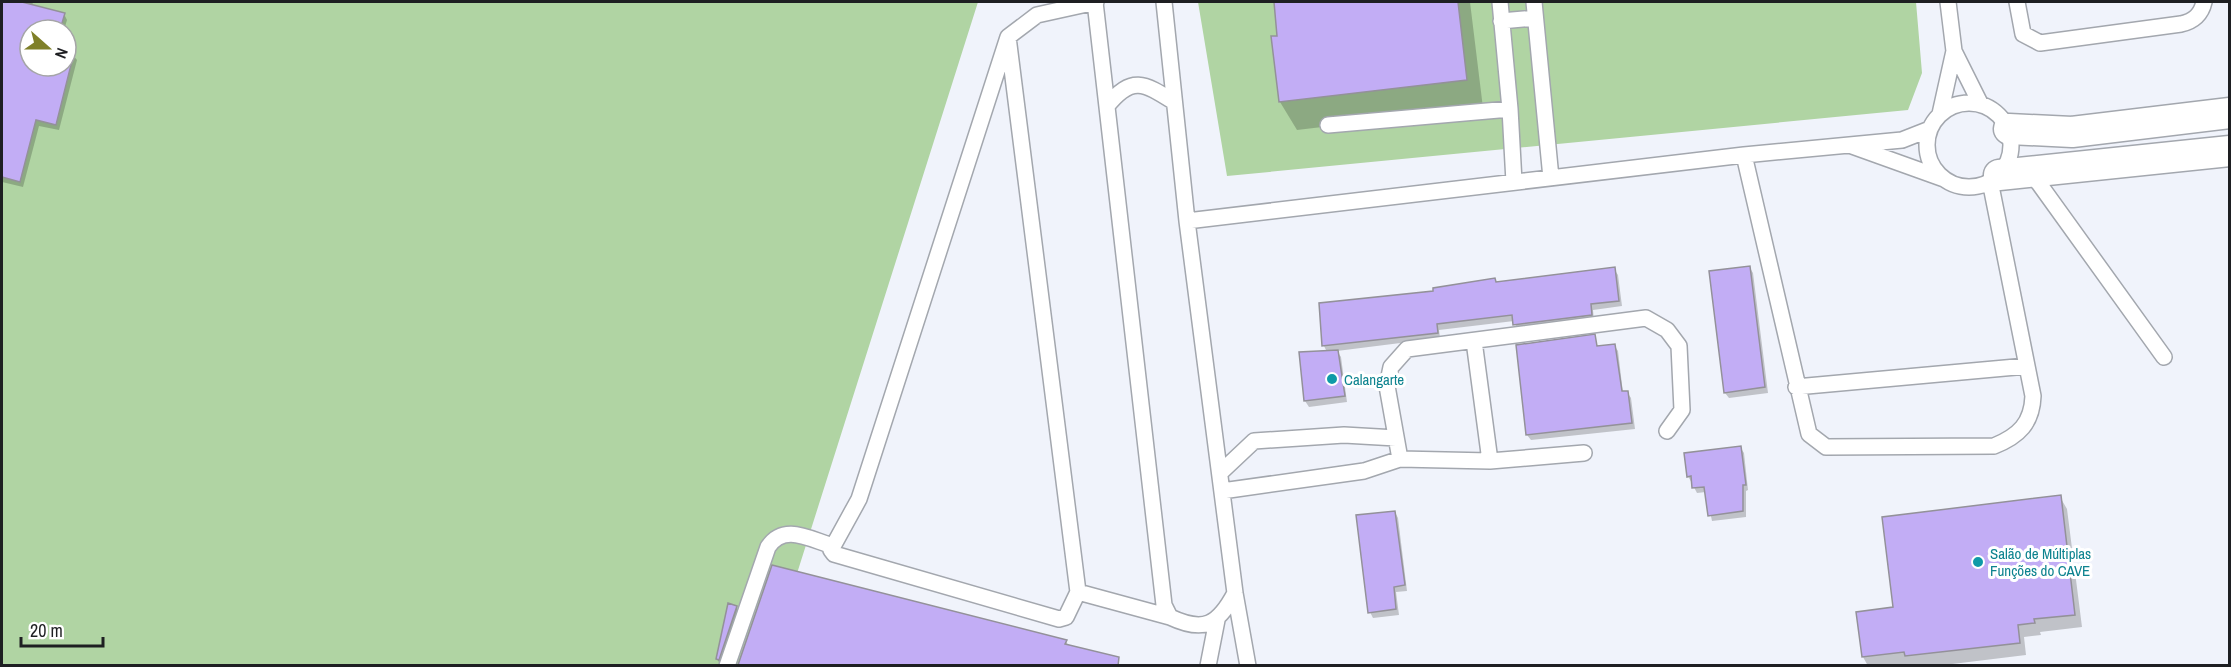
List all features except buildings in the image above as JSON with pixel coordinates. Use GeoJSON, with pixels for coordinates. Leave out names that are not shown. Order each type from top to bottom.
{"type":"FeatureCollection","features":[{"type":"Feature","properties":{"kind":"street"},"geometry":{"type":"LineString","coordinates":[[2008,129],[2072,132],[2229,113]]}},
{"type":"Feature","properties":{"kind":"street"},"geometry":{"type":"LineString","coordinates":[[1994,178],[2031,171],[2229,152]]}},
{"type":"Feature","properties":{"kind":"lane"},"geometry":{"type":"LineString","coordinates":[[1008,37],[1077,592],[1066,617],[1059,619],[834,554],[832,546],[859,499],[1008,37],[1037,15],[1096,2],[1164,605],[1170,617]]}},
{"type":"Feature","properties":{"kind":"lane"},"geometry":{"type":"LineString","coordinates":[[1164,2],[1187,221],[1235,593],[1248,666]]}},
{"type":"Feature","properties":{"kind":"lane"},"geometry":{"type":"LineString","coordinates":[[1500,2],[1514,182]]}},
{"type":"Feature","properties":{"kind":"lane"},"geometry":{"type":"LineString","coordinates":[[1534,2],[1551,178]]}},
{"type":"Feature","properties":{"kind":"lane"},"geometry":{"type":"LineString","coordinates":[[1944,178],[1932,165],[1927,147],[1930,129],[1940,114],[1954,51],[1948,2]]}},
{"type":"Feature","properties":{"kind":"lane"},"geometry":{"type":"LineString","coordinates":[[2017,2],[2023,34],[2040,43],[2190,22],[2201,13],[2204,2]]}},
{"type":"Feature","properties":{"kind":"lane"},"geometry":{"type":"LineString","coordinates":[[1501,21],[1535,18]]}},
{"type":"Feature","properties":{"kind":"lane"},"geometry":{"type":"LineString","coordinates":[[1954,51],[1980,103]]}},
{"type":"Feature","properties":{"kind":"lane"},"geometry":{"type":"LineString","coordinates":[[1107,106],[1119,90],[1130,85],[1143,85],[1174,102]]}},
{"type":"Feature","properties":{"kind":"lane"},"geometry":{"type":"LineString","coordinates":[[1849,145],[1967,187],[1994,178],[2008,161],[2012,145],[2008,129],[1997,113],[1980,103],[1961,103],[1940,114]]}},
{"type":"Feature","properties":{"kind":"lane"},"geometry":{"type":"LineString","coordinates":[[1328,124],[1510,109]]}},
{"type":"Feature","properties":{"kind":"lane"},"geometry":{"type":"LineString","coordinates":[[1187,221],[1744,155],[1902,140],[1930,129]]}},
{"type":"Feature","properties":{"kind":"lane"},"geometry":{"type":"LineString","coordinates":[[1744,155],[1796,387],[1809,434],[1826,447],[1994,446],[2014,438],[2032,412],[2033,396],[1994,178]]}},
{"type":"Feature","properties":{"kind":"lane"},"geometry":{"type":"LineString","coordinates":[[2031,171],[2164,357]]}},
{"type":"Feature","properties":{"kind":"lane"},"geometry":{"type":"LineString","coordinates":[[1400,459],[1387,386],[1391,367],[1407,349],[1646,318],[1667,330],[1679,346],[1682,410],[1667,431]]}},
{"type":"Feature","properties":{"kind":"lane"},"geometry":{"type":"LineString","coordinates":[[1474,341],[1490,461]]}},
{"type":"Feature","properties":{"kind":"lane"},"geometry":{"type":"LineString","coordinates":[[1796,387],[2027,366]]}},
{"type":"Feature","properties":{"kind":"lane"},"geometry":{"type":"LineString","coordinates":[[1220,473],[1254,441],[1344,435],[1396,438]]}},
{"type":"Feature","properties":{"kind":"lane"},"geometry":{"type":"LineString","coordinates":[[1222,491],[1364,471],[1400,459],[1490,461],[1584,453]]}},
{"type":"Feature","properties":{"kind":"lane"},"geometry":{"type":"LineString","coordinates":[[728,666],[768,547],[774,537],[786,533],[832,546]]}},
{"type":"Feature","properties":{"kind":"lane"},"geometry":{"type":"LineString","coordinates":[[1077,592],[1170,617],[1185,625],[1197,626],[1216,620]]}},
{"type":"Feature","properties":{"kind":"lane"},"geometry":{"type":"LineString","coordinates":[[1208,666],[1216,620],[1235,593]]}},
{"type":"Feature","properties":{"kind":"green space"},"geometry":{"type":"Polygon","coordinates":[[[2,2],[978,2],[768,665],[2,665],[2,2]]]}},
{"type":"Feature","properties":{"kind":"green space"},"geometry":{"type":"Polygon","coordinates":[[[1198,2],[1916,2],[1922,73],[1908,110],[1227,176],[1198,2]]]}},
{"type":"Feature","properties":{"kind":"place","name":"Calangarte"},"geometry":{"type":"Point","coordinates":[1332,379]}},
{"type":"Feature","properties":{"kind":"place","name":"Salão de Múltiplas Funções do CAVE"},"geometry":{"type":"Point","coordinates":[1978,562]}}]}
